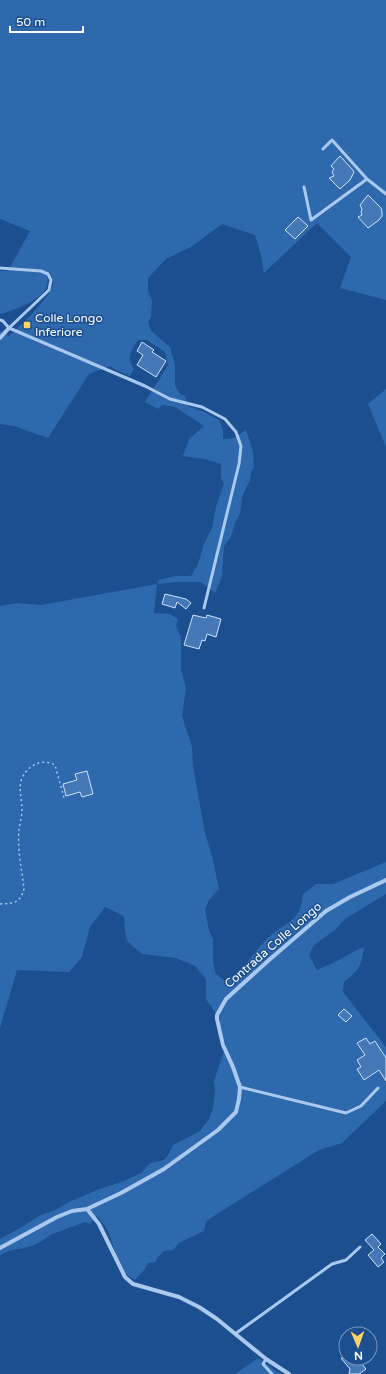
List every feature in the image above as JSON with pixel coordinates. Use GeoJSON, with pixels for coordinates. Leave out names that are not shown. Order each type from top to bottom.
{"type":"FeatureCollection","features":[{"type":"Feature","properties":{"kind":"street"},"geometry":{"type":"LineString","coordinates":[[0,338],[9,328]]}},
{"type":"Feature","properties":{"kind":"street","name":"Contrada Colle Longo"},"geometry":{"type":"LineString","coordinates":[[0,1248],[57,1217],[72,1211],[87,1210],[121,1193],[164,1169],[218,1130],[236,1112],[240,1088],[223,1046],[217,1020],[217,1015],[226,999],[326,911],[350,897],[386,880]]}},
{"type":"Feature","properties":{"kind":"street"},"geometry":{"type":"LineString","coordinates":[[87,1210],[99,1224],[125,1277],[133,1284],[179,1297],[199,1307],[217,1319],[266,1359],[289,1374]]}},
{"type":"Feature","properties":{"kind":"lane"},"geometry":{"type":"LineString","coordinates":[[323,149],[332,140],[367,179],[386,194]]}},
{"type":"Feature","properties":{"kind":"lane"},"geometry":{"type":"LineString","coordinates":[[304,187],[311,220],[367,179]]}},
{"type":"Feature","properties":{"kind":"lane"},"geometry":{"type":"LineString","coordinates":[[0,268],[41,271],[48,274],[51,280],[49,290],[9,328]]}},
{"type":"Feature","properties":{"kind":"lane"},"geometry":{"type":"LineString","coordinates":[[0,320],[3,321],[9,328],[145,386],[170,399],[202,407],[225,419],[236,432],[241,446],[239,464],[204,608]]}},
{"type":"Feature","properties":{"kind":"lane"},"geometry":{"type":"LineString","coordinates":[[240,1088],[346,1113],[361,1106],[378,1088]]}},
{"type":"Feature","properties":{"kind":"lane"},"geometry":{"type":"LineString","coordinates":[[235,1334],[332,1264],[346,1260],[360,1247]]}},
{"type":"Feature","properties":{"kind":"lane"},"geometry":{"type":"LineString","coordinates":[[266,1359],[263,1364],[272,1374]]}},
{"type":"Feature","properties":{"kind":"path"},"geometry":{"type":"LineString","coordinates":[[0,904],[19,900],[24,889],[19,837],[22,808],[20,792],[22,778],[28,769],[35,764],[42,761],[49,762],[55,765],[64,798]]}},
{"type":"Feature","properties":{"kind":"shaded area"},"geometry":{"type":"Polygon","coordinates":[[[0,0],[386,0],[386,300],[340,288],[351,257],[317,223],[264,273],[261,255],[255,235],[222,224],[191,247],[166,259],[148,278],[148,291],[152,301],[151,317],[148,322],[151,331],[170,347],[175,365],[175,385],[180,394],[185,396],[188,406],[219,420],[223,430],[223,439],[233,438],[246,430],[253,451],[254,467],[242,497],[240,514],[235,523],[231,537],[224,546],[222,577],[215,593],[201,582],[157,584],[159,580],[175,576],[191,576],[198,564],[204,544],[212,528],[216,507],[224,483],[221,478],[221,464],[205,459],[183,456],[189,439],[204,426],[175,407],[162,405],[158,409],[145,402],[168,365],[165,352],[147,340],[138,340],[130,354],[130,361],[134,369],[130,376],[110,366],[89,374],[48,438],[14,426],[0,424],[0,331],[9,336],[27,319],[51,291],[53,279],[50,273],[47,276],[48,283],[45,290],[32,301],[23,306],[0,314],[0,271],[8,271],[30,231],[0,219],[0,0]]]}},
{"type":"Feature","properties":{"kind":"shaded area"},"geometry":{"type":"Polygon","coordinates":[[[386,389],[386,447],[368,404],[386,389]]]}},
{"type":"Feature","properties":{"kind":"shaded area"},"geometry":{"type":"Polygon","coordinates":[[[157,584],[154,613],[170,614],[178,619],[176,625],[181,636],[181,669],[186,688],[182,716],[192,747],[193,766],[205,833],[212,856],[219,889],[209,900],[205,909],[209,931],[213,939],[213,960],[215,973],[225,981],[237,973],[269,937],[295,917],[299,912],[303,894],[316,884],[333,884],[386,862],[386,894],[345,919],[336,929],[314,945],[309,955],[317,970],[364,947],[361,963],[357,970],[344,982],[343,992],[386,1047],[386,1101],[342,1143],[319,1150],[206,1221],[204,1231],[179,1243],[173,1250],[164,1251],[157,1258],[156,1262],[148,1263],[145,1269],[135,1280],[129,1276],[120,1264],[110,1235],[97,1216],[90,1224],[85,1222],[52,1234],[37,1244],[11,1250],[0,1255],[0,1239],[39,1216],[97,1190],[124,1181],[141,1173],[150,1163],[164,1160],[173,1145],[200,1131],[209,1119],[213,1109],[215,1090],[214,1081],[226,1045],[220,1025],[220,1019],[206,999],[206,979],[195,966],[176,958],[142,954],[127,941],[124,916],[105,907],[90,927],[82,957],[69,972],[17,970],[0,1028],[0,606],[17,603],[41,605],[157,584]]]}},
{"type":"Feature","properties":{"kind":"shaded area"},"geometry":{"type":"Polygon","coordinates":[[[258,1358],[280,1374],[235,1374],[258,1358]]]}},
{"type":"Feature","properties":{"kind":"building"},"geometry":{"type":"Polygon","coordinates":[[[340,156],[354,172],[350,180],[340,189],[329,178],[334,176],[332,172],[334,169],[331,166],[340,156]]]}},
{"type":"Feature","properties":{"kind":"building"},"geometry":{"type":"Polygon","coordinates":[[[368,195],[381,208],[382,216],[368,228],[358,217],[362,215],[360,205],[368,195]]]}},
{"type":"Feature","properties":{"kind":"building"},"geometry":{"type":"Polygon","coordinates":[[[298,217],[308,226],[295,239],[285,230],[298,217]]]}},
{"type":"Feature","properties":{"kind":"building"},"geometry":{"type":"Polygon","coordinates":[[[142,342],[154,350],[152,352],[166,361],[156,377],[137,365],[143,355],[137,351],[142,342]]]}},
{"type":"Feature","properties":{"kind":"building"},"geometry":{"type":"Polygon","coordinates":[[[165,594],[186,599],[191,603],[186,609],[177,602],[175,608],[162,604],[165,594]]]}},
{"type":"Feature","properties":{"kind":"building"},"geometry":{"type":"Polygon","coordinates":[[[193,615],[206,618],[207,615],[221,619],[216,637],[207,634],[205,641],[202,640],[199,649],[184,645],[193,615]]]}},
{"type":"Feature","properties":{"kind":"building"},"geometry":{"type":"Polygon","coordinates":[[[87,771],[93,794],[82,797],[80,792],[66,796],[63,784],[77,780],[75,774],[87,771]]]}},
{"type":"Feature","properties":{"kind":"building"},"geometry":{"type":"Polygon","coordinates":[[[344,1009],[352,1016],[346,1022],[338,1015],[344,1009]]]}},
{"type":"Feature","properties":{"kind":"building"},"geometry":{"type":"Polygon","coordinates":[[[366,1038],[370,1044],[375,1041],[386,1058],[386,1081],[379,1070],[364,1080],[357,1069],[361,1067],[357,1060],[365,1055],[357,1043],[366,1038]]]}},
{"type":"Feature","properties":{"kind":"building"},"geometry":{"type":"Polygon","coordinates":[[[372,1234],[381,1244],[378,1247],[385,1254],[381,1258],[384,1262],[378,1267],[368,1255],[374,1250],[365,1240],[372,1234]]]}},
{"type":"Feature","properties":{"kind":"building"},"geometry":{"type":"Polygon","coordinates":[[[348,1366],[364,1366],[366,1369],[359,1374],[349,1374],[350,1369],[348,1366]]]}},
{"type":"Feature","properties":{"kind":"place","name":"Colle Longo Inferiore"},"geometry":{"type":"Point","coordinates":[27,325]}}]}
